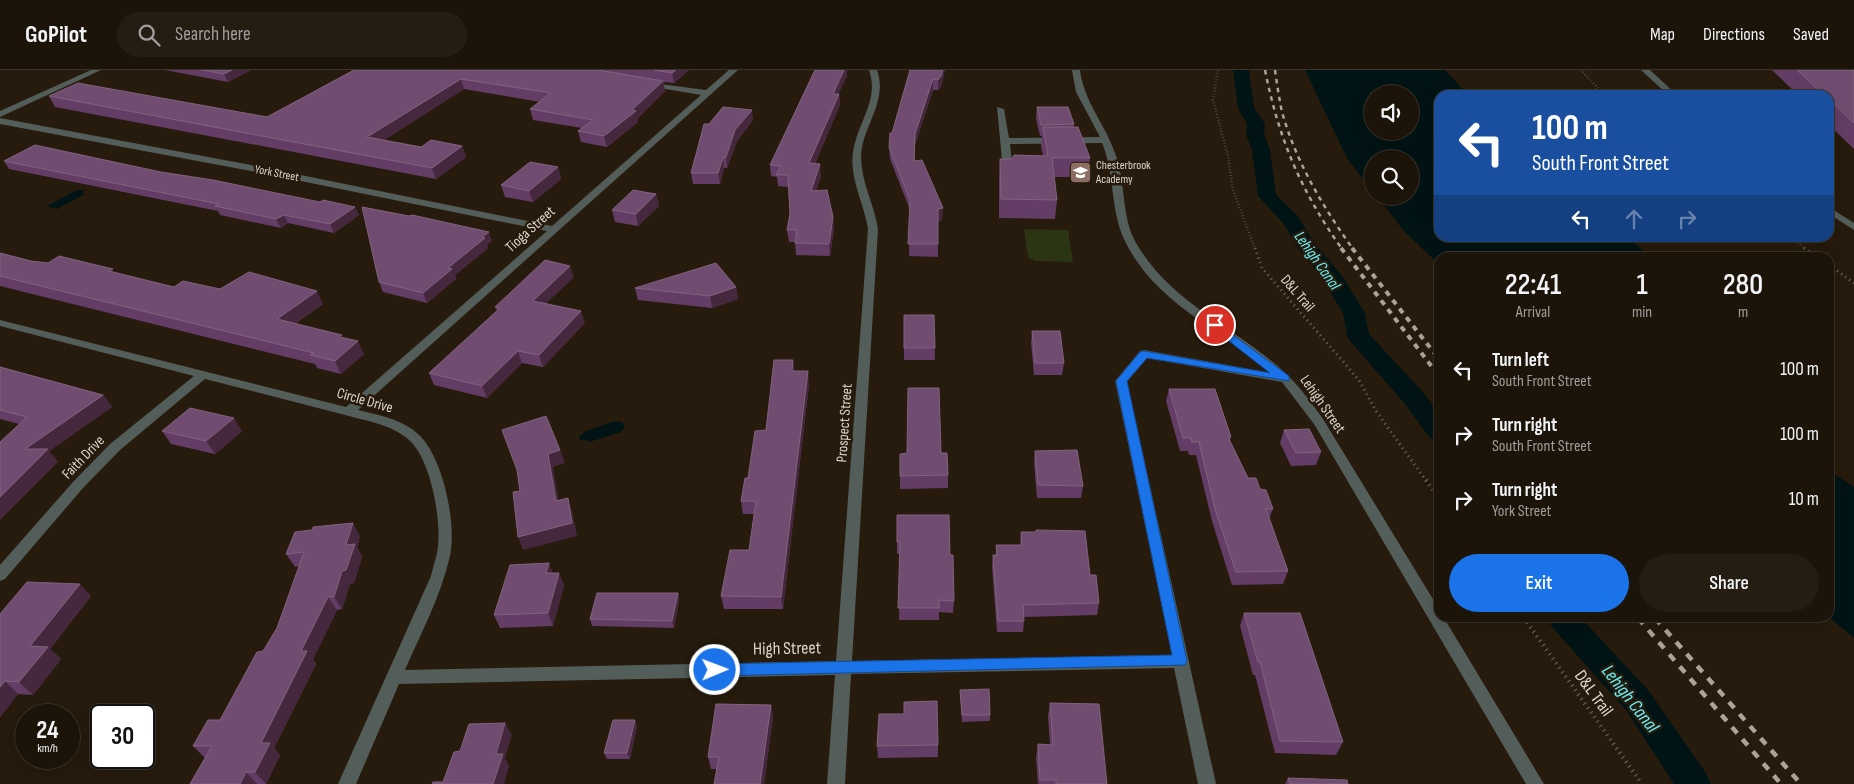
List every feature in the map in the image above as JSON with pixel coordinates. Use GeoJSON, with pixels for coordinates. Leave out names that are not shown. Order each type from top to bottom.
{"type":"FeatureCollection","features":[{"type":"Feature","properties":{"kind":"street"},"geometry":{"type":"LineString","coordinates":[[0,114],[97,70]]}},
{"type":"Feature","properties":{"kind":"street","name":"Tioga Street"},"geometry":{"type":"LineString","coordinates":[[348,412],[734,70]]}},
{"type":"Feature","properties":{"kind":"street","name":"Prospect Street"},"geometry":{"type":"LineString","coordinates":[[836,784],[873,230],[872,214],[856,167],[857,148],[878,85],[874,70]]}},
{"type":"Feature","properties":{"kind":"street","name":"Lehigh Street"},"geometry":{"type":"LineString","coordinates":[[1076,70],[1082,98],[1112,154],[1122,218],[1129,239],[1142,260],[1161,282],[1186,304],[1285,379],[1319,422],[1434,615]]}},
{"type":"Feature","properties":{"kind":"street"},"geometry":{"type":"LineString","coordinates":[[1645,70],[1667,90]]}},
{"type":"Feature","properties":{"kind":"street"},"geometry":{"type":"LineString","coordinates":[[640,82],[707,93]]}},
{"type":"Feature","properties":{"kind":"street"},"geometry":{"type":"LineString","coordinates":[[1000,109],[1008,171]]}},
{"type":"Feature","properties":{"kind":"street","name":"York Street"},"geometry":{"type":"LineString","coordinates":[[0,121],[260,170],[553,229]]}},
{"type":"Feature","properties":{"kind":"street"},"geometry":{"type":"LineString","coordinates":[[1005,140],[1105,140]]}},
{"type":"Feature","properties":{"kind":"street"},"geometry":{"type":"LineString","coordinates":[[1834,213],[1854,227]]}},
{"type":"Feature","properties":{"kind":"street","name":"Circle Drive"},"geometry":{"type":"LineString","coordinates":[[0,323],[385,421],[403,429],[415,438],[427,454],[445,519],[445,546],[438,576],[347,784]]}},
{"type":"Feature","properties":{"kind":"street"},"geometry":{"type":"LineString","coordinates":[[1207,784],[1122,381],[1144,354],[1285,379]]}},
{"type":"Feature","properties":{"kind":"street","name":"Faith Drive"},"geometry":{"type":"LineString","coordinates":[[3,570],[78,485],[115,447],[203,375]]}},
{"type":"Feature","properties":{"kind":"street","name":"Lehigh Street"},"geometry":{"type":"LineString","coordinates":[[1438,622],[1535,784]]}},
{"type":"Feature","properties":{"kind":"street","name":"High Street"},"geometry":{"type":"LineString","coordinates":[[395,677],[1180,661]]}},
{"type":"Feature","properties":{"kind":"path","name":"D&L Trail"},"geometry":{"type":"LineString","coordinates":[[1218,70],[1212,100],[1228,156],[1233,190],[1262,268],[1359,380],[1376,411],[1434,492]]}},
{"type":"Feature","properties":{"kind":"path"},"geometry":{"type":"LineString","coordinates":[[1580,70],[1599,90]]}},
{"type":"Feature","properties":{"kind":"path"},"geometry":{"type":"LineString","coordinates":[[1796,242],[1810,252]]}},
{"type":"Feature","properties":{"kind":"path"},"geometry":{"type":"LineString","coordinates":[[1834,269],[1854,283]]}},
{"type":"Feature","properties":{"kind":"path","name":"D&L Trail"},"geometry":{"type":"LineString","coordinates":[[1527,622],[1642,784]]}},
{"type":"Feature","properties":{"kind":"green space"},"geometry":{"type":"Polygon","coordinates":[[[1024,229],[1068,230],[1073,262],[1035,261],[1028,257],[1024,229]]]}},
{"type":"Feature","properties":{"kind":"shaded area"},"geometry":{"type":"Polygon","coordinates":[[[1305,70],[1445,70],[1463,90],[1434,90],[1434,242],[1633,242],[1645,252],[1434,252],[1434,259],[1404,231],[1384,205],[1419,205],[1419,150],[1364,150],[1364,180],[1347,158],[1305,70]]]}},
{"type":"Feature","properties":{"kind":"shaded area"},"geometry":{"type":"Polygon","coordinates":[[[75,191],[85,191],[82,193],[85,194],[57,209],[47,206],[75,191]]]}},
{"type":"Feature","properties":{"kind":"shaded area"},"geometry":{"type":"Polygon","coordinates":[[[615,421],[622,422],[625,427],[621,432],[589,442],[585,439],[581,441],[579,437],[586,431],[615,421]]]}},
{"type":"Feature","properties":{"kind":"shaded area"},"geometry":{"type":"Polygon","coordinates":[[[1834,474],[1854,487],[1854,638],[1834,621],[1834,474]]]}},
{"type":"Feature","properties":{"kind":"building"},"geometry":{"type":"Polygon","coordinates":[[[202,70],[232,70],[224,74],[202,70]]]}},
{"type":"Feature","properties":{"kind":"building"},"geometry":{"type":"Polygon","coordinates":[[[354,70],[598,70],[663,81],[632,110],[636,111],[604,136],[578,131],[593,120],[530,109],[551,93],[461,79],[367,137],[421,147],[431,140],[462,146],[432,168],[49,96],[78,83],[267,117],[354,70]]]}},
{"type":"Feature","properties":{"kind":"building"},"geometry":{"type":"Polygon","coordinates":[[[654,70],[676,70],[672,73],[654,70]]]}},
{"type":"Feature","properties":{"kind":"building"},"geometry":{"type":"Polygon","coordinates":[[[815,70],[844,70],[833,94],[839,94],[809,163],[820,164],[811,191],[827,190],[833,217],[829,244],[795,243],[797,230],[787,230],[790,214],[788,175],[776,175],[781,166],[770,165],[815,70]]]}},
{"type":"Feature","properties":{"kind":"building"},"geometry":{"type":"Polygon","coordinates":[[[910,70],[943,70],[938,80],[933,79],[915,134],[914,161],[922,160],[943,208],[938,209],[938,244],[908,244],[910,200],[889,147],[890,133],[892,133],[910,70]]]}},
{"type":"Feature","properties":{"kind":"building"},"geometry":{"type":"Polygon","coordinates":[[[1797,70],[1854,70],[1854,123],[1834,104],[1834,90],[1819,90],[1797,70]]]}},
{"type":"Feature","properties":{"kind":"building"},"geometry":{"type":"Polygon","coordinates":[[[723,107],[752,110],[735,130],[726,157],[723,158],[718,173],[691,173],[704,124],[709,124],[723,107]]]}},
{"type":"Feature","properties":{"kind":"building"},"geometry":{"type":"Polygon","coordinates":[[[1037,107],[1068,107],[1074,124],[1041,125],[1037,107]]]}},
{"type":"Feature","properties":{"kind":"building"},"geometry":{"type":"Polygon","coordinates":[[[1043,127],[1078,127],[1090,158],[1052,158],[1057,200],[1001,199],[1000,159],[1011,159],[1014,155],[1048,156],[1043,127]]]}},
{"type":"Feature","properties":{"kind":"building"},"geometry":{"type":"Polygon","coordinates":[[[35,145],[161,172],[355,207],[330,224],[284,215],[276,219],[215,206],[219,204],[4,161],[35,145]]]}},
{"type":"Feature","properties":{"kind":"building"},"geometry":{"type":"Polygon","coordinates":[[[530,162],[558,167],[529,191],[501,185],[530,162]]]}},
{"type":"Feature","properties":{"kind":"building"},"geometry":{"type":"Polygon","coordinates":[[[633,190],[656,194],[636,214],[612,210],[633,190]]]}},
{"type":"Feature","properties":{"kind":"building"},"geometry":{"type":"Polygon","coordinates":[[[362,207],[412,215],[489,232],[482,237],[485,238],[448,268],[452,269],[423,293],[379,282],[362,207]]]}},
{"type":"Feature","properties":{"kind":"building"},"geometry":{"type":"Polygon","coordinates":[[[0,253],[31,261],[48,263],[59,256],[113,269],[109,271],[174,287],[183,281],[220,289],[249,272],[317,291],[277,319],[342,335],[340,337],[358,341],[335,361],[310,355],[314,353],[0,276],[0,253]]]}},
{"type":"Feature","properties":{"kind":"building"},"geometry":{"type":"Polygon","coordinates":[[[545,260],[570,266],[533,301],[581,311],[539,355],[518,351],[482,386],[429,373],[500,308],[495,307],[545,260]]]}},
{"type":"Feature","properties":{"kind":"building"},"geometry":{"type":"Polygon","coordinates":[[[716,263],[736,287],[710,296],[635,288],[716,263]]]}},
{"type":"Feature","properties":{"kind":"building"},"geometry":{"type":"Polygon","coordinates":[[[904,315],[934,315],[935,348],[904,348],[904,315]]]}},
{"type":"Feature","properties":{"kind":"building"},"geometry":{"type":"Polygon","coordinates":[[[1032,331],[1060,331],[1064,363],[1035,363],[1032,331]]]}},
{"type":"Feature","properties":{"kind":"building"},"geometry":{"type":"Polygon","coordinates":[[[774,360],[793,360],[792,371],[808,371],[781,597],[721,596],[730,550],[749,550],[756,501],[741,501],[745,478],[748,478],[755,431],[766,430],[774,360]]]}},
{"type":"Feature","properties":{"kind":"building"},"geometry":{"type":"Polygon","coordinates":[[[0,367],[103,395],[25,449],[48,449],[0,497],[0,442],[27,417],[0,410],[0,367]]]}},
{"type":"Feature","properties":{"kind":"building"},"geometry":{"type":"Polygon","coordinates":[[[908,388],[939,388],[941,453],[947,453],[948,475],[900,476],[900,454],[907,453],[908,388]]]}},
{"type":"Feature","properties":{"kind":"building"},"geometry":{"type":"Polygon","coordinates":[[[1169,389],[1215,389],[1231,437],[1228,437],[1248,478],[1256,478],[1260,489],[1266,490],[1273,509],[1266,509],[1288,571],[1236,572],[1215,509],[1199,442],[1192,442],[1191,438],[1183,438],[1169,389]]]}},
{"type":"Feature","properties":{"kind":"building"},"geometry":{"type":"Polygon","coordinates":[[[190,408],[234,418],[206,441],[162,431],[190,408]]]}},
{"type":"Feature","properties":{"kind":"building"},"geometry":{"type":"Polygon","coordinates":[[[546,416],[560,450],[548,454],[556,501],[568,498],[572,523],[518,537],[513,492],[520,491],[517,470],[502,430],[546,416]]]}},
{"type":"Feature","properties":{"kind":"building"},"geometry":{"type":"Polygon","coordinates":[[[1309,429],[1321,452],[1296,453],[1284,430],[1309,429]]]}},
{"type":"Feature","properties":{"kind":"building"},"geometry":{"type":"Polygon","coordinates":[[[1077,450],[1083,486],[1038,485],[1035,451],[1077,450]]]}},
{"type":"Feature","properties":{"kind":"building"},"geometry":{"type":"Polygon","coordinates":[[[897,515],[949,515],[950,555],[953,555],[954,601],[939,600],[939,608],[898,608],[900,542],[897,542],[897,515]]]}},
{"type":"Feature","properties":{"kind":"building"},"geometry":{"type":"Polygon","coordinates":[[[353,523],[346,545],[355,544],[346,570],[342,571],[334,597],[328,597],[301,651],[307,651],[261,743],[270,743],[255,772],[246,772],[240,784],[190,784],[212,746],[193,746],[208,720],[220,720],[257,652],[263,651],[277,628],[304,552],[286,554],[295,532],[312,530],[313,527],[353,523]]]}},
{"type":"Feature","properties":{"kind":"building"},"geometry":{"type":"Polygon","coordinates":[[[1036,530],[1085,531],[1090,575],[1096,575],[1099,603],[1023,605],[1024,621],[998,621],[993,555],[997,555],[996,545],[1022,545],[1021,532],[1036,532],[1036,530]]]}},
{"type":"Feature","properties":{"kind":"building"},"geometry":{"type":"Polygon","coordinates":[[[549,563],[546,573],[559,573],[548,613],[494,615],[510,565],[549,563]]]}},
{"type":"Feature","properties":{"kind":"building"},"geometry":{"type":"Polygon","coordinates":[[[27,582],[80,584],[30,646],[48,647],[19,682],[5,681],[0,687],[0,614],[27,582]]]}},
{"type":"Feature","properties":{"kind":"building"},"geometry":{"type":"Polygon","coordinates":[[[597,593],[678,593],[672,621],[590,619],[597,593]]]}},
{"type":"Feature","properties":{"kind":"building"},"geometry":{"type":"Polygon","coordinates":[[[1244,613],[1300,613],[1343,742],[1280,741],[1260,662],[1258,662],[1244,613]]]}},
{"type":"Feature","properties":{"kind":"building"},"geometry":{"type":"Polygon","coordinates":[[[989,689],[990,715],[962,715],[960,690],[989,689]]]}},
{"type":"Feature","properties":{"kind":"building"},"geometry":{"type":"Polygon","coordinates":[[[937,701],[938,745],[877,746],[879,714],[904,714],[904,702],[937,701]]]}},
{"type":"Feature","properties":{"kind":"building"},"geometry":{"type":"Polygon","coordinates":[[[1050,703],[1099,704],[1107,784],[1056,784],[1056,780],[1040,780],[1038,744],[1053,745],[1050,703]]]}},
{"type":"Feature","properties":{"kind":"building"},"geometry":{"type":"Polygon","coordinates":[[[716,704],[771,705],[760,784],[714,784],[719,757],[708,757],[716,704]]]}},
{"type":"Feature","properties":{"kind":"building"},"geometry":{"type":"Polygon","coordinates":[[[613,720],[635,720],[627,753],[604,753],[613,720]]]}},
{"type":"Feature","properties":{"kind":"building"},"geometry":{"type":"Polygon","coordinates":[[[505,723],[496,754],[503,754],[493,784],[432,784],[433,782],[443,782],[454,752],[460,751],[469,724],[505,723]]]}},
{"type":"Feature","properties":{"kind":"building"},"geometry":{"type":"Polygon","coordinates":[[[1288,778],[1347,780],[1348,784],[1290,784],[1288,778]]]}},
{"type":"Feature","properties":{"kind":"waterway","name":"Lehigh Canal"},"geometry":{"type":"LineString","coordinates":[[1241,70],[1246,108],[1256,124],[1255,134],[1261,150],[1267,196],[1291,220],[1307,247],[1332,277],[1354,313],[1358,336],[1414,398],[1434,425]]}},
{"type":"Feature","properties":{"kind":"waterway","name":"Lehigh Canal"},"geometry":{"type":"LineString","coordinates":[[1567,622],[1637,700],[1694,784]]}},
{"type":"Feature","properties":{"kind":"railway"},"geometry":{"type":"LineString","coordinates":[[1265,70],[1277,119],[1293,164],[1327,228],[1342,249]]}},
{"type":"Feature","properties":{"kind":"railway"},"geometry":{"type":"LineString","coordinates":[[1275,70],[1282,112],[1295,149],[1321,200],[1353,249]]}},
{"type":"Feature","properties":{"kind":"railway"},"geometry":{"type":"LineString","coordinates":[[1341,248],[1434,369]]}},
{"type":"Feature","properties":{"kind":"railway"},"geometry":{"type":"LineString","coordinates":[[1352,248],[1434,353]]}},
{"type":"Feature","properties":{"kind":"railway"},"geometry":{"type":"LineString","coordinates":[[1641,622],[1781,784]]}},
{"type":"Feature","properties":{"kind":"railway"},"geometry":{"type":"LineString","coordinates":[[1659,622],[1801,784]]}},
{"type":"Feature","properties":{"kind":"place","name":"Chesterbrook Academy"},"geometry":{"type":"Point","coordinates":[1080,172]}},
{"type":"Feature","properties":{"kind":"route"},"geometry":{"type":"LineString","coordinates":[[715,670],[1180,661],[1122,381],[1144,354],[1285,379],[1272,367],[1215,325]]}}]}
